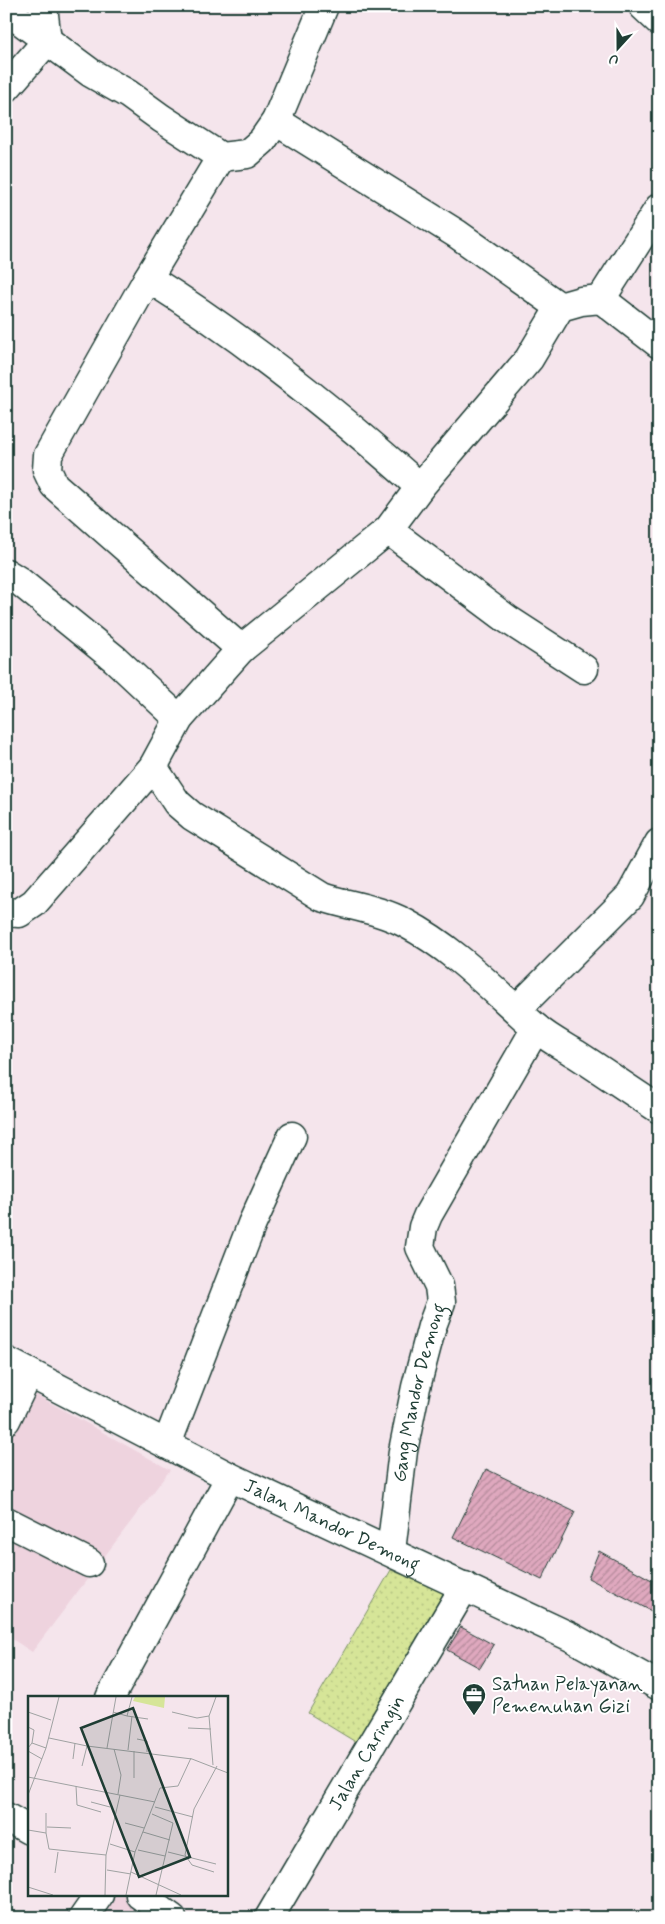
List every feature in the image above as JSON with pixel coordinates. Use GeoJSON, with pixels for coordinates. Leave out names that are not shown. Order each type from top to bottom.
{"type":"FeatureCollection","features":[{"type":"Feature","properties":{"kind":"street"},"geometry":{"type":"LineString","coordinates":[[6,88],[47,42],[43,6]]}},
{"type":"Feature","properties":{"kind":"street"},"geometry":{"type":"LineString","coordinates":[[6,10],[91,73],[128,94],[161,118],[221,156],[248,154],[262,141],[276,121],[324,6]]}},
{"type":"Feature","properties":{"kind":"street"},"geometry":{"type":"LineString","coordinates":[[643,6],[659,21]]}},
{"type":"Feature","properties":{"kind":"street"},"geometry":{"type":"LineString","coordinates":[[276,121],[457,234],[560,307]]}},
{"type":"Feature","properties":{"kind":"street"},"geometry":{"type":"LineString","coordinates":[[221,156],[148,278],[48,455],[47,470],[54,485],[241,649]]}},
{"type":"Feature","properties":{"kind":"street"},"geometry":{"type":"LineString","coordinates":[[601,299],[659,208]]}},
{"type":"Feature","properties":{"kind":"street"},"geometry":{"type":"LineString","coordinates":[[148,278],[211,319],[363,436],[420,487]]}},
{"type":"Feature","properties":{"kind":"street"},"geometry":{"type":"LineString","coordinates":[[6,912],[19,913],[34,904],[153,767],[179,719],[241,649],[388,530],[420,487],[529,359],[560,307],[581,301],[601,299],[659,344]]}},
{"type":"Feature","properties":{"kind":"street"},"geometry":{"type":"LineString","coordinates":[[388,530],[507,619],[584,669]]}},
{"type":"Feature","properties":{"kind":"street"},"geometry":{"type":"LineString","coordinates":[[6,573],[19,581],[115,659],[179,719]]}},
{"type":"Feature","properties":{"kind":"street"},"geometry":{"type":"LineString","coordinates":[[153,767],[177,802],[192,816],[322,897],[375,911],[410,926],[454,955],[527,1019],[659,1109]]}},
{"type":"Feature","properties":{"kind":"street","name":"Gang Mandor Demong"},"geometry":{"type":"LineString","coordinates":[[391,1551],[405,1442],[429,1334],[440,1302],[439,1286],[420,1247],[423,1227],[527,1019],[630,896],[659,843]]}},
{"type":"Feature","properties":{"kind":"street"},"geometry":{"type":"LineString","coordinates":[[167,1444],[252,1224],[292,1136]]}},
{"type":"Feature","properties":{"kind":"street"},"geometry":{"type":"LineString","coordinates":[[6,1420],[18,1367]]}},
{"type":"Feature","properties":{"kind":"street","name":"Jalan Mandor Demong"},"geometry":{"type":"LineString","coordinates":[[18,1367],[230,1477],[571,1637],[659,1686]]}},
{"type":"Feature","properties":{"kind":"street"},"geometry":{"type":"LineString","coordinates":[[111,1696],[230,1477]]}},
{"type":"Feature","properties":{"kind":"street"},"geometry":{"type":"LineString","coordinates":[[6,1521],[89,1563]]}},
{"type":"Feature","properties":{"kind":"street","name":"Jalan Caringin"},"geometry":{"type":"LineString","coordinates":[[269,1918],[465,1586]]}},
{"type":"Feature","properties":{"kind":"street"},"geometry":{"type":"LineString","coordinates":[[6,1817],[28,1829]]}},
{"type":"Feature","properties":{"kind":"street"},"geometry":{"type":"LineString","coordinates":[[83,1918],[98,1896]]}},
{"type":"Feature","properties":{"kind":"street"},"geometry":{"type":"LineString","coordinates":[[141,1896],[172,1918]]}},
{"type":"Feature","properties":{"kind":"shaded area"},"geometry":{"type":"Polygon","coordinates":[[[6,1378],[170,1470],[32,1652],[6,1635],[6,1378]]]}},
{"type":"Feature","properties":{"kind":"shaded area"},"geometry":{"type":"Polygon","coordinates":[[[109,1896],[128,1896],[158,1918],[93,1918],[109,1896]]]}},
{"type":"Feature","properties":{"kind":"green space"},"geometry":{"type":"Polygon","coordinates":[[[391,1570],[448,1593],[359,1744],[308,1713],[391,1570]]]}},
{"type":"Feature","properties":{"kind":"building"},"geometry":{"type":"Polygon","coordinates":[[[486,1469],[575,1512],[542,1580],[453,1537],[486,1469]]]}},
{"type":"Feature","properties":{"kind":"building"},"geometry":{"type":"Polygon","coordinates":[[[599,1551],[659,1584],[659,1615],[588,1578],[599,1551]]]}},
{"type":"Feature","properties":{"kind":"building"},"geometry":{"type":"Polygon","coordinates":[[[461,1627],[494,1645],[480,1668],[447,1650],[461,1627]]]}},
{"type":"Feature","properties":{"kind":"place","name":"Satuan Pelayanan Pemenuhan Gizi"},"geometry":{"type":"Point","coordinates":[474,1716]}}]}
